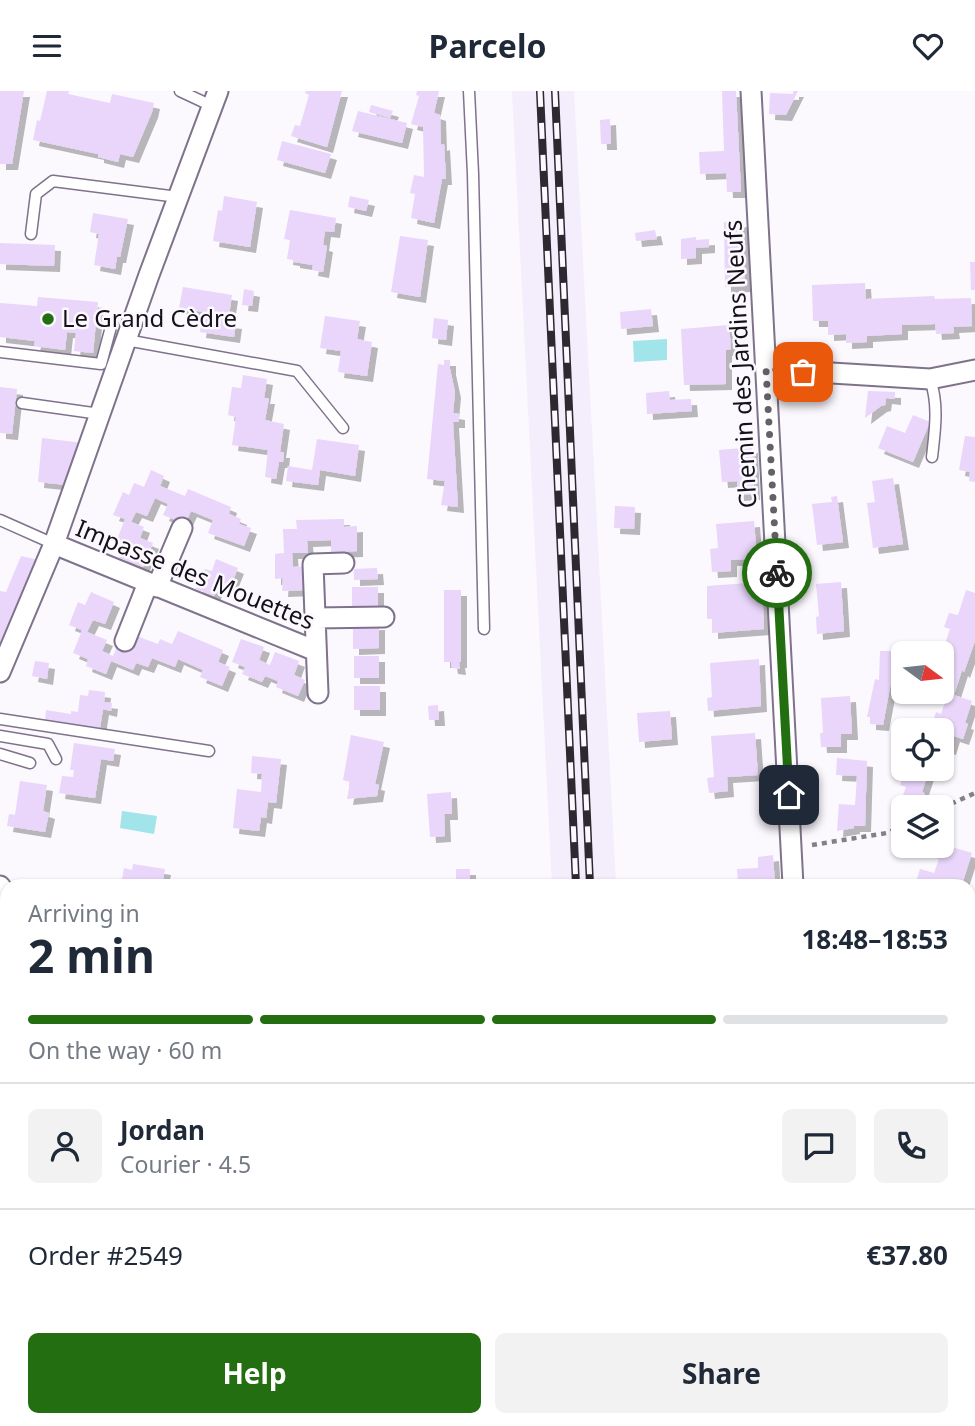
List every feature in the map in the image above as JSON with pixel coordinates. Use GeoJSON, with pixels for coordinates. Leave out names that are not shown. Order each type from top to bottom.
{"type":"FeatureCollection","features":[{"type":"Feature","properties":{"kind":"street","name":"Chemin des Jardins Neufs"},"geometry":{"type":"LineString","coordinates":[[751,91],[793,879]]}},
{"type":"Feature","properties":{"kind":"street"},"geometry":{"type":"LineString","coordinates":[[0,672],[54,544],[215,99]]}},
{"type":"Feature","properties":{"kind":"street"},"geometry":{"type":"LineString","coordinates":[[766,369],[930,379],[975,370]]}},
{"type":"Feature","properties":{"kind":"street"},"geometry":{"type":"LineString","coordinates":[[125,641],[182,528]]}},
{"type":"Feature","properties":{"kind":"street","name":"Impasse des Mouettes"},"geometry":{"type":"LineString","coordinates":[[54,544],[316,651]]}},
{"type":"Feature","properties":{"kind":"street"},"geometry":{"type":"LineString","coordinates":[[318,693],[313,564],[344,563]]}},
{"type":"Feature","properties":{"kind":"street"},"geometry":{"type":"LineString","coordinates":[[315,618],[384,617]]}},
{"type":"Feature","properties":{"kind":"lane"},"geometry":{"type":"LineString","coordinates":[[180,91],[215,99]]}},
{"type":"Feature","properties":{"kind":"lane"},"geometry":{"type":"LineString","coordinates":[[469,91],[484,629]]}},
{"type":"Feature","properties":{"kind":"lane"},"geometry":{"type":"LineString","coordinates":[[31,234],[36,194],[53,181],[178,197]]}},
{"type":"Feature","properties":{"kind":"lane"},"geometry":{"type":"LineString","coordinates":[[0,352],[100,364],[112,323]]}},
{"type":"Feature","properties":{"kind":"lane"},"geometry":{"type":"LineString","coordinates":[[126,340],[297,371],[342,428]]}},
{"type":"Feature","properties":{"kind":"lane"},"geometry":{"type":"LineString","coordinates":[[930,379],[937,411],[932,457]]}},
{"type":"Feature","properties":{"kind":"lane"},"geometry":{"type":"LineString","coordinates":[[22,403],[100,414]]}},
{"type":"Feature","properties":{"kind":"lane"},"geometry":{"type":"LineString","coordinates":[[0,520],[54,544]]}},
{"type":"Feature","properties":{"kind":"lane"},"geometry":{"type":"LineString","coordinates":[[0,719],[209,751]]}},
{"type":"Feature","properties":{"kind":"lane"},"geometry":{"type":"LineString","coordinates":[[0,736],[48,744],[56,759]]}},
{"type":"Feature","properties":{"kind":"lane"},"geometry":{"type":"LineString","coordinates":[[0,754],[30,763]]}},
{"type":"Feature","properties":{"kind":"path"},"geometry":{"type":"LineString","coordinates":[[954,803],[975,793]]}},
{"type":"Feature","properties":{"kind":"path"},"geometry":{"type":"LineString","coordinates":[[792,848],[891,831]]}},
{"type":"Feature","properties":{"kind":"shaded area"},"geometry":{"type":"Polygon","coordinates":[[[512,91],[574,91],[616,879],[552,879],[512,91]]]}},
{"type":"Feature","properties":{"kind":"water"},"geometry":{"type":"Polygon","coordinates":[[[667,339],[667,360],[634,362],[633,341],[667,339]]]}},
{"type":"Feature","properties":{"kind":"water"},"geometry":{"type":"Polygon","coordinates":[[[122,811],[157,816],[154,834],[120,828],[122,811]]]}},
{"type":"Feature","properties":{"kind":"building"},"geometry":{"type":"Polygon","coordinates":[[[0,91],[24,91],[12,164],[0,164],[0,91]]]}},
{"type":"Feature","properties":{"kind":"building"},"geometry":{"type":"Polygon","coordinates":[[[47,91],[69,91],[68,94],[110,103],[112,94],[154,103],[133,157],[120,154],[118,162],[98,157],[98,154],[33,140],[47,91]]]}},
{"type":"Feature","properties":{"kind":"building"},"geometry":{"type":"Polygon","coordinates":[[[306,91],[342,91],[327,147],[291,136],[295,125],[300,126],[309,95],[306,91]]]}},
{"type":"Feature","properties":{"kind":"building"},"geometry":{"type":"Polygon","coordinates":[[[417,91],[439,91],[434,113],[440,115],[446,179],[442,179],[434,223],[411,218],[415,194],[410,193],[414,175],[424,177],[423,127],[411,124],[419,96],[416,95],[417,91]]]}},
{"type":"Feature","properties":{"kind":"building"},"geometry":{"type":"Polygon","coordinates":[[[722,91],[736,91],[741,192],[727,192],[726,173],[700,174],[699,152],[724,151],[722,91]]]}},
{"type":"Feature","properties":{"kind":"building"},"geometry":{"type":"Polygon","coordinates":[[[793,91],[798,91],[786,115],[769,114],[770,93],[793,94],[793,91]]]}},
{"type":"Feature","properties":{"kind":"building"},"geometry":{"type":"Polygon","coordinates":[[[371,105],[393,111],[390,118],[369,112],[371,105]]]}},
{"type":"Feature","properties":{"kind":"building"},"geometry":{"type":"Polygon","coordinates":[[[358,111],[407,123],[402,143],[352,131],[358,111]]]}},
{"type":"Feature","properties":{"kind":"building"},"geometry":{"type":"Polygon","coordinates":[[[610,119],[611,144],[601,144],[600,120],[610,119]]]}},
{"type":"Feature","properties":{"kind":"building"},"geometry":{"type":"Polygon","coordinates":[[[282,141],[331,154],[325,173],[277,160],[282,141]]]}},
{"type":"Feature","properties":{"kind":"building"},"geometry":{"type":"Polygon","coordinates":[[[224,196],[257,202],[250,247],[213,241],[218,210],[222,211],[224,196]]]}},
{"type":"Feature","properties":{"kind":"building"},"geometry":{"type":"Polygon","coordinates":[[[350,196],[369,200],[366,211],[348,207],[350,196]]]}},
{"type":"Feature","properties":{"kind":"building"},"geometry":{"type":"Polygon","coordinates":[[[290,210],[336,218],[334,232],[325,231],[323,245],[327,246],[323,272],[312,270],[313,265],[287,259],[290,240],[284,239],[290,210]]]}},
{"type":"Feature","properties":{"kind":"building"},"geometry":{"type":"Polygon","coordinates":[[[93,213],[128,219],[115,269],[94,265],[99,234],[90,232],[93,213]]]}},
{"type":"Feature","properties":{"kind":"building"},"geometry":{"type":"Polygon","coordinates":[[[742,221],[745,286],[725,287],[724,222],[742,221]]]}},
{"type":"Feature","properties":{"kind":"building"},"geometry":{"type":"Polygon","coordinates":[[[655,230],[657,239],[636,241],[635,233],[655,230]]]}},
{"type":"Feature","properties":{"kind":"building"},"geometry":{"type":"Polygon","coordinates":[[[400,236],[428,240],[420,297],[391,292],[400,236]]]}},
{"type":"Feature","properties":{"kind":"building"},"geometry":{"type":"Polygon","coordinates":[[[696,237],[696,240],[709,239],[709,247],[696,248],[696,258],[681,259],[681,239],[696,237]]]}},
{"type":"Feature","properties":{"kind":"building"},"geometry":{"type":"Polygon","coordinates":[[[0,243],[55,245],[54,266],[0,264],[0,243]]]}},
{"type":"Feature","properties":{"kind":"building"},"geometry":{"type":"Polygon","coordinates":[[[970,262],[975,262],[975,290],[971,290],[970,262]]]}},
{"type":"Feature","properties":{"kind":"building"},"geometry":{"type":"Polygon","coordinates":[[[865,283],[866,299],[934,296],[935,299],[971,298],[972,326],[953,327],[954,333],[936,334],[935,324],[902,325],[902,334],[867,336],[867,342],[846,343],[846,334],[828,335],[828,321],[813,321],[812,285],[865,283]]]}},
{"type":"Feature","properties":{"kind":"building"},"geometry":{"type":"Polygon","coordinates":[[[183,287],[232,295],[228,322],[236,323],[234,337],[200,332],[203,312],[179,308],[183,287]]]}},
{"type":"Feature","properties":{"kind":"building"},"geometry":{"type":"Polygon","coordinates":[[[244,289],[254,291],[252,306],[242,305],[244,289]]]}},
{"type":"Feature","properties":{"kind":"building","name":"Le Grand Cèdre"},"geometry":{"type":"Polygon","coordinates":[[[38,297],[98,302],[93,353],[74,351],[76,333],[67,332],[65,350],[34,346],[35,341],[0,337],[0,303],[37,306],[38,297]]]}},
{"type":"Feature","properties":{"kind":"building"},"geometry":{"type":"Polygon","coordinates":[[[651,309],[653,326],[621,329],[620,312],[651,309]]]}},
{"type":"Feature","properties":{"kind":"building"},"geometry":{"type":"Polygon","coordinates":[[[325,316],[360,321],[357,339],[372,342],[367,376],[338,372],[341,351],[320,348],[325,316]]]}},
{"type":"Feature","properties":{"kind":"building"},"geometry":{"type":"Polygon","coordinates":[[[434,318],[448,320],[446,340],[432,338],[434,318]]]}},
{"type":"Feature","properties":{"kind":"building"},"geometry":{"type":"Polygon","coordinates":[[[729,325],[731,349],[726,350],[726,384],[684,385],[681,329],[729,325]]]}},
{"type":"Feature","properties":{"kind":"building"},"geometry":{"type":"Polygon","coordinates":[[[444,360],[450,360],[455,392],[453,413],[459,414],[459,422],[453,422],[458,507],[441,505],[445,481],[427,479],[438,364],[444,365],[444,360]]]}},
{"type":"Feature","properties":{"kind":"building"},"geometry":{"type":"Polygon","coordinates":[[[243,375],[267,379],[264,398],[269,398],[265,420],[284,424],[280,452],[284,452],[283,462],[279,462],[276,479],[265,477],[268,450],[232,445],[236,417],[228,415],[232,387],[241,388],[243,375]]]}},
{"type":"Feature","properties":{"kind":"building"},"geometry":{"type":"Polygon","coordinates":[[[0,387],[17,389],[12,434],[0,433],[0,387]]]}},
{"type":"Feature","properties":{"kind":"building"},"geometry":{"type":"Polygon","coordinates":[[[669,391],[670,400],[691,399],[692,411],[647,414],[646,393],[669,391]]]}},
{"type":"Feature","properties":{"kind":"building"},"geometry":{"type":"Polygon","coordinates":[[[868,391],[895,392],[895,399],[886,398],[885,405],[865,418],[868,391]]]}},
{"type":"Feature","properties":{"kind":"building"},"geometry":{"type":"Polygon","coordinates":[[[913,415],[930,422],[913,462],[878,448],[887,426],[905,433],[913,415]]]}},
{"type":"Feature","properties":{"kind":"building"},"geometry":{"type":"Polygon","coordinates":[[[965,436],[975,437],[975,482],[969,481],[970,472],[959,470],[965,436]]]}},
{"type":"Feature","properties":{"kind":"building"},"geometry":{"type":"Polygon","coordinates":[[[42,438],[83,443],[67,485],[38,482],[42,438]]]}},
{"type":"Feature","properties":{"kind":"building"},"geometry":{"type":"Polygon","coordinates":[[[317,439],[359,445],[355,476],[320,470],[318,485],[286,481],[288,466],[312,470],[317,439]]]}},
{"type":"Feature","properties":{"kind":"building"},"geometry":{"type":"Polygon","coordinates":[[[752,447],[754,494],[738,495],[737,481],[722,482],[719,450],[752,447]]]}},
{"type":"Feature","properties":{"kind":"building"},"geometry":{"type":"Polygon","coordinates":[[[151,470],[164,476],[160,486],[185,496],[188,489],[231,507],[229,514],[241,519],[239,524],[251,528],[244,546],[208,533],[213,520],[191,511],[185,524],[163,515],[168,504],[155,498],[147,516],[136,512],[131,522],[144,527],[140,538],[153,543],[143,567],[119,558],[124,545],[116,542],[125,519],[113,515],[123,492],[129,495],[134,483],[144,487],[151,470]]]}},
{"type":"Feature","properties":{"kind":"building"},"geometry":{"type":"Polygon","coordinates":[[[893,478],[903,544],[873,548],[867,503],[875,502],[872,481],[893,478]]]}},
{"type":"Feature","properties":{"kind":"building"},"geometry":{"type":"Polygon","coordinates":[[[837,496],[843,542],[817,545],[812,504],[832,502],[831,497],[837,496]]]}},
{"type":"Feature","properties":{"kind":"building"},"geometry":{"type":"Polygon","coordinates":[[[615,506],[635,507],[634,529],[614,528],[615,506]]]}},
{"type":"Feature","properties":{"kind":"building"},"geometry":{"type":"Polygon","coordinates":[[[344,519],[344,527],[357,526],[357,551],[331,552],[331,540],[307,541],[308,553],[292,553],[293,567],[308,566],[308,590],[282,591],[283,578],[275,579],[275,554],[284,553],[283,529],[297,529],[296,520],[344,519]]]}},
{"type":"Feature","properties":{"kind":"building"},"geometry":{"type":"Polygon","coordinates":[[[754,521],[757,559],[731,560],[731,571],[712,572],[710,549],[718,548],[716,524],[754,521]]]}},
{"type":"Feature","properties":{"kind":"building"},"geometry":{"type":"Polygon","coordinates":[[[21,556],[39,560],[0,653],[0,591],[6,592],[21,556]]]}},
{"type":"Feature","properties":{"kind":"building"},"geometry":{"type":"Polygon","coordinates":[[[216,559],[238,568],[229,590],[218,585],[214,596],[196,589],[205,569],[212,571],[216,559]]]}},
{"type":"Feature","properties":{"kind":"building"},"geometry":{"type":"Polygon","coordinates":[[[377,568],[378,579],[354,580],[354,569],[377,568]]]}},
{"type":"Feature","properties":{"kind":"building"},"geometry":{"type":"Polygon","coordinates":[[[762,582],[764,629],[712,633],[712,619],[707,619],[707,586],[762,582]]]}},
{"type":"Feature","properties":{"kind":"building"},"geometry":{"type":"Polygon","coordinates":[[[841,582],[844,631],[817,634],[816,617],[819,616],[816,584],[841,582]]]}},
{"type":"Feature","properties":{"kind":"building"},"geometry":{"type":"Polygon","coordinates":[[[352,587],[378,587],[378,609],[352,610],[352,587]]]}},
{"type":"Feature","properties":{"kind":"building"},"geometry":{"type":"Polygon","coordinates":[[[444,590],[461,590],[460,669],[452,668],[451,662],[444,662],[444,590]]]}},
{"type":"Feature","properties":{"kind":"building"},"geometry":{"type":"Polygon","coordinates":[[[966,590],[975,593],[975,641],[954,695],[954,641],[946,641],[950,629],[944,627],[949,613],[958,615],[966,590]]]}},
{"type":"Feature","properties":{"kind":"building"},"geometry":{"type":"Polygon","coordinates":[[[91,592],[114,602],[105,624],[93,620],[87,632],[107,640],[102,651],[113,656],[118,645],[134,635],[158,644],[160,639],[172,644],[178,631],[223,650],[218,662],[230,667],[222,686],[200,677],[203,670],[178,659],[175,667],[152,658],[148,667],[136,663],[133,670],[111,661],[106,674],[86,666],[88,659],[73,653],[82,630],[69,625],[78,602],[85,605],[91,592]]]}},
{"type":"Feature","properties":{"kind":"building"},"geometry":{"type":"Polygon","coordinates":[[[379,624],[379,648],[353,649],[353,625],[379,624]]]}},
{"type":"Feature","properties":{"kind":"building"},"geometry":{"type":"Polygon","coordinates":[[[241,639],[264,647],[259,660],[270,665],[275,652],[299,661],[294,675],[305,680],[298,696],[276,687],[278,681],[265,676],[262,682],[242,674],[245,667],[232,662],[241,639]]]}},
{"type":"Feature","properties":{"kind":"building"},"geometry":{"type":"Polygon","coordinates":[[[880,651],[891,651],[891,682],[883,725],[870,724],[870,717],[867,717],[875,679],[879,680],[880,651]]]}},
{"type":"Feature","properties":{"kind":"building"},"geometry":{"type":"Polygon","coordinates":[[[354,656],[379,656],[379,678],[354,678],[354,656]]]}},
{"type":"Feature","properties":{"kind":"building"},"geometry":{"type":"Polygon","coordinates":[[[759,659],[761,706],[708,711],[707,698],[712,697],[710,663],[759,659]]]}},
{"type":"Feature","properties":{"kind":"building"},"geometry":{"type":"Polygon","coordinates":[[[35,661],[49,663],[47,679],[32,676],[35,661]]]}},
{"type":"Feature","properties":{"kind":"building"},"geometry":{"type":"Polygon","coordinates":[[[354,686],[380,686],[380,710],[354,710],[354,686]]]}},
{"type":"Feature","properties":{"kind":"building"},"geometry":{"type":"Polygon","coordinates":[[[89,690],[105,692],[104,702],[112,703],[111,711],[103,709],[100,728],[45,720],[46,710],[71,714],[71,711],[78,712],[80,695],[88,696],[89,690]]]}},
{"type":"Feature","properties":{"kind":"building"},"geometry":{"type":"Polygon","coordinates":[[[954,695],[972,701],[963,739],[954,736],[954,718],[934,718],[936,712],[941,714],[944,704],[954,704],[954,695]]]}},
{"type":"Feature","properties":{"kind":"building"},"geometry":{"type":"Polygon","coordinates":[[[850,696],[852,734],[841,734],[841,747],[821,747],[821,698],[850,696]]]}},
{"type":"Feature","properties":{"kind":"building"},"geometry":{"type":"Polygon","coordinates":[[[438,705],[439,720],[429,720],[428,706],[438,705]]]}},
{"type":"Feature","properties":{"kind":"building"},"geometry":{"type":"Polygon","coordinates":[[[670,711],[672,739],[639,742],[637,713],[670,711]]]}},
{"type":"Feature","properties":{"kind":"building"},"geometry":{"type":"Polygon","coordinates":[[[755,733],[758,775],[727,777],[728,791],[709,793],[707,778],[714,777],[711,736],[755,733]]]}},
{"type":"Feature","properties":{"kind":"building"},"geometry":{"type":"Polygon","coordinates":[[[351,735],[384,742],[375,784],[379,785],[377,796],[347,799],[350,782],[343,780],[351,735]]]}},
{"type":"Feature","properties":{"kind":"building"},"geometry":{"type":"Polygon","coordinates":[[[74,743],[115,749],[113,761],[101,759],[95,798],[59,793],[62,776],[73,777],[74,770],[70,770],[74,743]]]}},
{"type":"Feature","properties":{"kind":"building"},"geometry":{"type":"Polygon","coordinates":[[[252,756],[281,759],[276,803],[268,802],[266,818],[261,817],[259,831],[233,828],[237,789],[261,792],[262,774],[251,773],[252,756]]]}},
{"type":"Feature","properties":{"kind":"building"},"geometry":{"type":"Polygon","coordinates":[[[837,758],[867,761],[865,826],[837,831],[839,804],[855,805],[857,776],[836,775],[837,758]]]}},
{"type":"Feature","properties":{"kind":"building"},"geometry":{"type":"Polygon","coordinates":[[[20,781],[47,785],[43,811],[49,813],[45,832],[7,826],[9,814],[15,815],[20,781]]]}},
{"type":"Feature","properties":{"kind":"building"},"geometry":{"type":"Polygon","coordinates":[[[901,781],[926,781],[922,792],[925,795],[903,795],[906,787],[900,785],[901,781]]]}},
{"type":"Feature","properties":{"kind":"building"},"geometry":{"type":"Polygon","coordinates":[[[451,792],[452,814],[444,814],[445,836],[430,837],[427,794],[451,792]]]}},
{"type":"Feature","properties":{"kind":"building"},"geometry":{"type":"Polygon","coordinates":[[[954,848],[972,853],[964,879],[917,879],[920,869],[934,873],[939,859],[934,858],[954,858],[954,848]]]}},
{"type":"Feature","properties":{"kind":"building"},"geometry":{"type":"Polygon","coordinates":[[[773,855],[775,879],[738,879],[737,869],[758,868],[758,857],[773,855]]]}},
{"type":"Feature","properties":{"kind":"building"},"geometry":{"type":"Polygon","coordinates":[[[133,864],[165,869],[163,879],[122,879],[124,868],[132,870],[133,864]]]}},
{"type":"Feature","properties":{"kind":"building"},"geometry":{"type":"Polygon","coordinates":[[[456,869],[470,869],[470,879],[456,879],[456,869]]]}},
{"type":"Feature","properties":{"kind":"railway"},"geometry":{"type":"LineString","coordinates":[[540,91],[576,879]]}},
{"type":"Feature","properties":{"kind":"railway"},"geometry":{"type":"LineString","coordinates":[[555,91],[590,879]]}},
{"type":"Feature","properties":{"kind":"way so far"},"geometry":{"type":"LineString","coordinates":[[777,573],[766,369],[803,372]]}},
{"type":"Feature","properties":{"kind":"place","name":"Le Grand Cèdre"},"geometry":{"type":"Point","coordinates":[48,319]}},
{"type":"Feature","properties":{"kind":"route"},"geometry":{"type":"LineString","coordinates":[[777,573],[789,795]]}}]}
